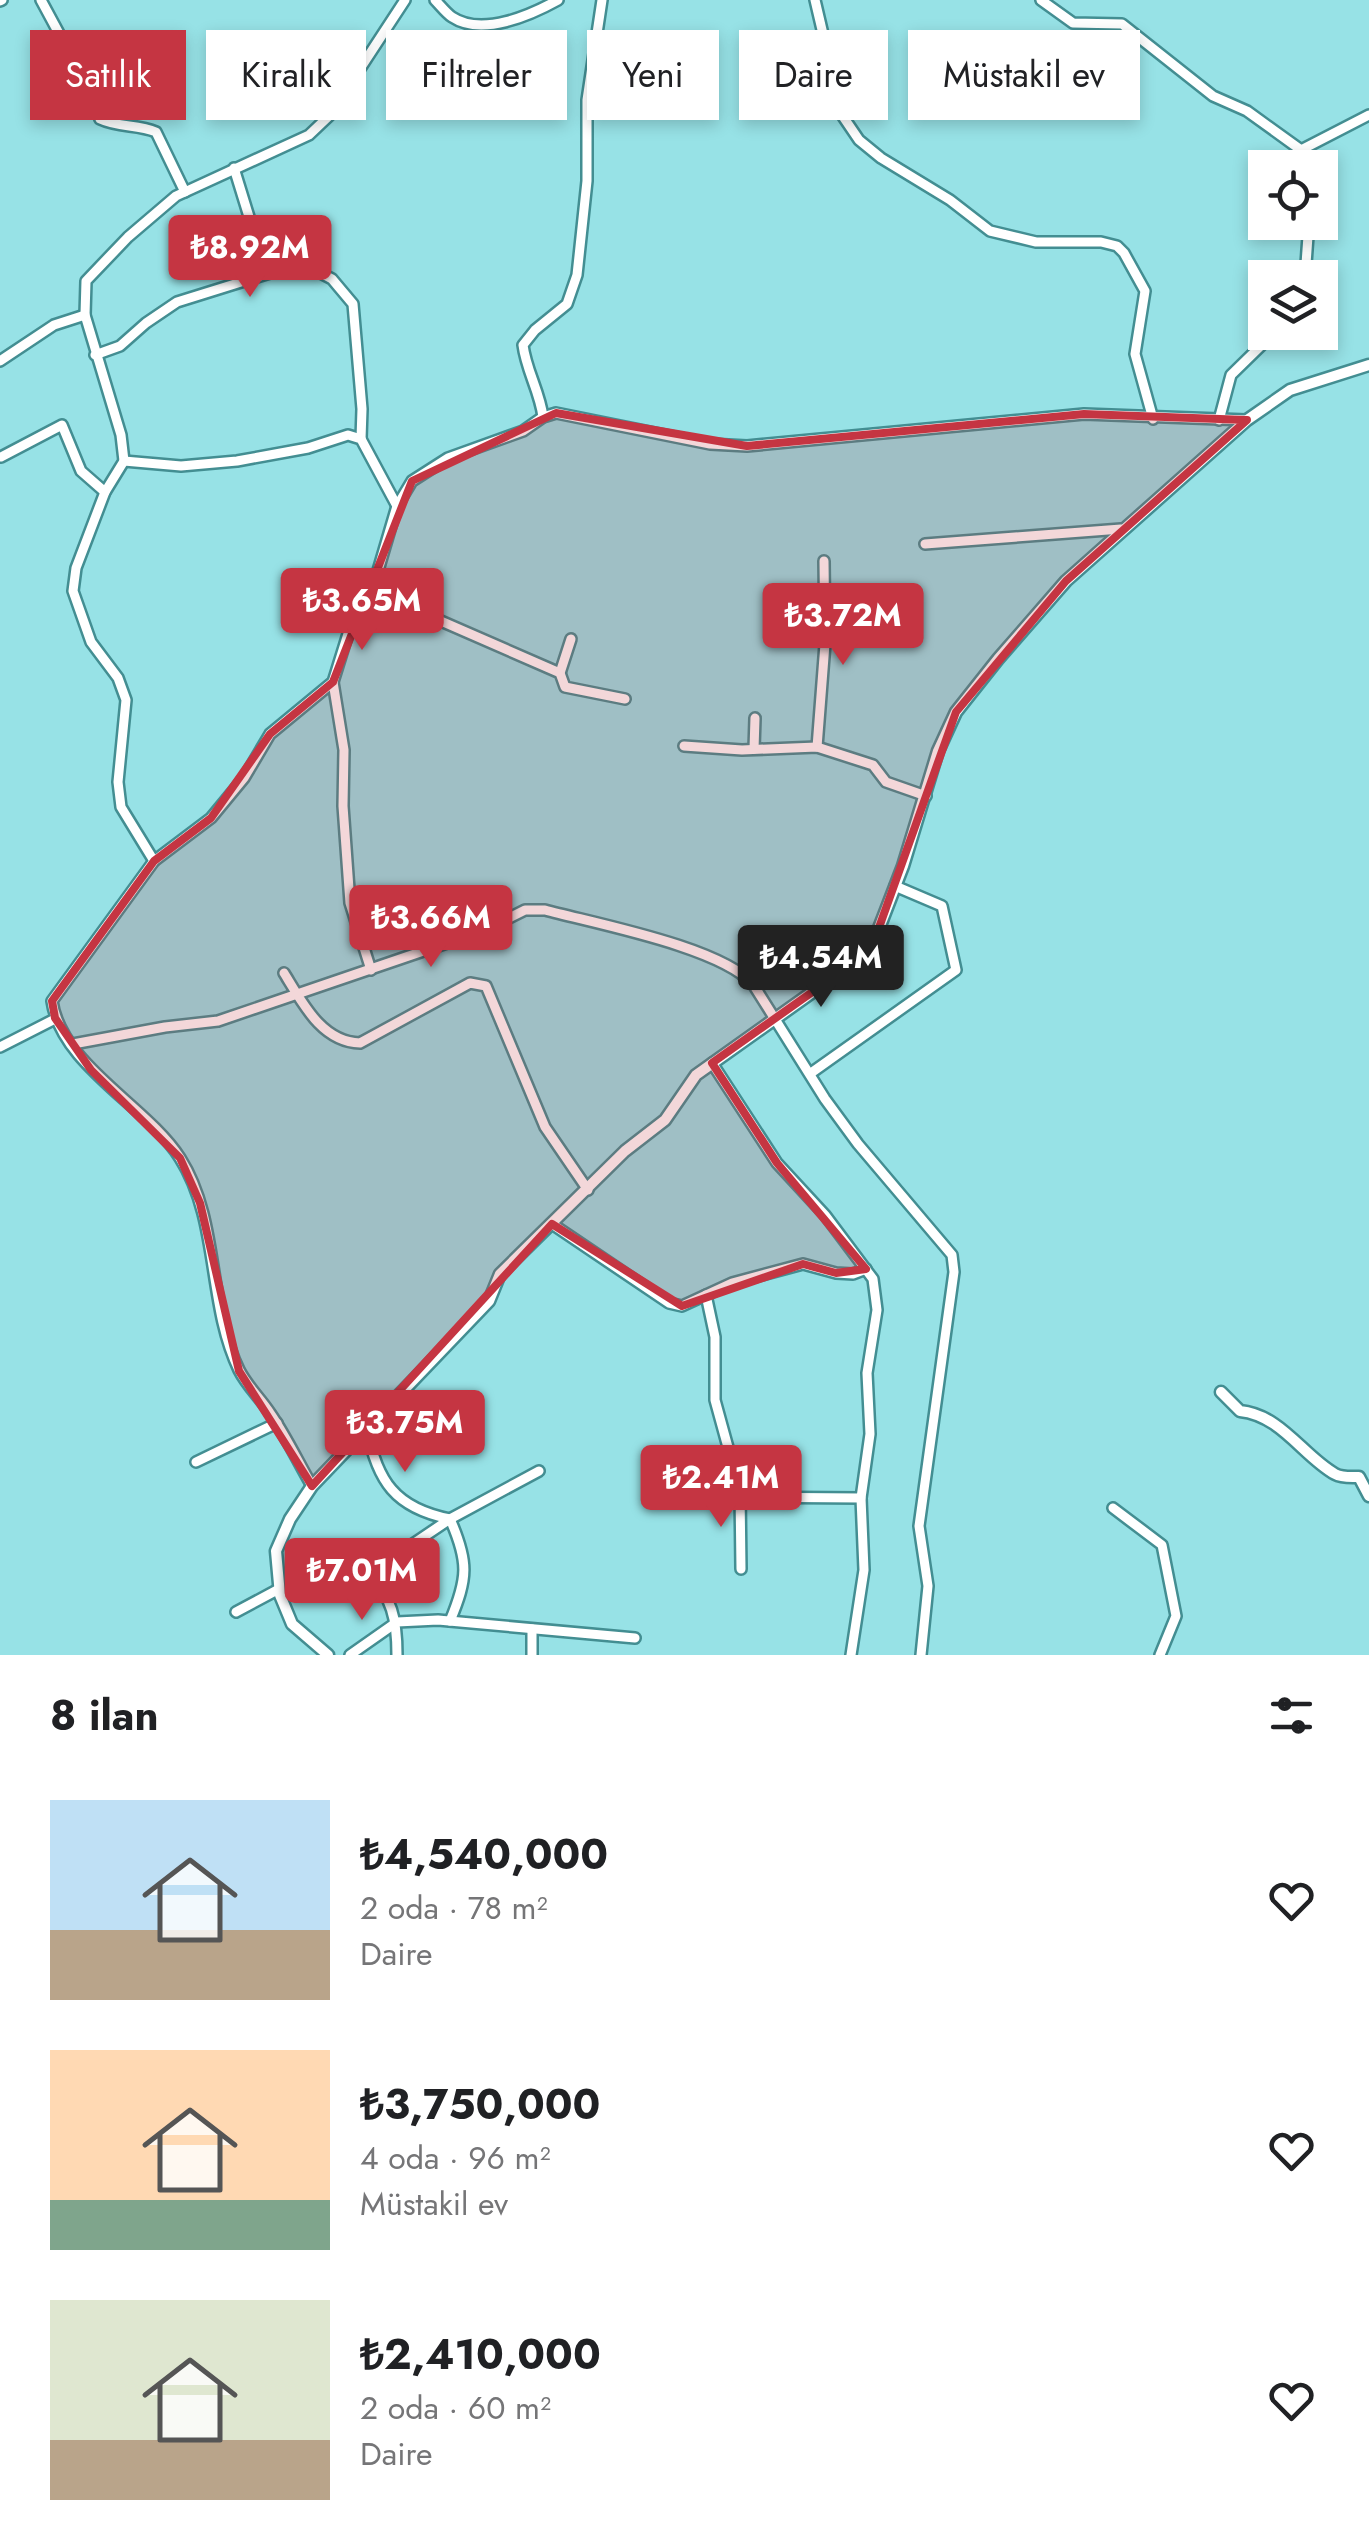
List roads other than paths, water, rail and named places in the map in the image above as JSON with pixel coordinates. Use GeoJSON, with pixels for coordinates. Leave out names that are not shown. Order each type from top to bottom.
{"type":"FeatureCollection","features":[{"type":"Feature","properties":{"kind":"street"},"geometry":{"type":"LineString","coordinates":[[41,0],[100,119],[114,126],[145,127],[156,132],[185,192]]}},
{"type":"Feature","properties":{"kind":"street"},"geometry":{"type":"LineString","coordinates":[[154,862],[121,807],[118,782],[126,700],[118,678],[91,642],[73,591],[76,568],[105,492],[124,461],[121,436],[85,315],[86,281],[128,237],[185,192],[309,135],[329,116],[405,0]]}},
{"type":"Feature","properties":{"kind":"street"},"geometry":{"type":"LineString","coordinates":[[435,0],[453,18],[482,24],[512,20],[558,0]]}},
{"type":"Feature","properties":{"kind":"street"},"geometry":{"type":"LineString","coordinates":[[543,417],[523,345],[567,304],[577,275],[587,180],[587,100],[602,0]]}},
{"type":"Feature","properties":{"kind":"street"},"geometry":{"type":"LineString","coordinates":[[815,0],[842,116],[860,140],[881,158],[950,200],[990,231],[1036,242],[1100,242],[1117,246],[1124,253],[1145,291],[1135,354],[1153,419]]}},
{"type":"Feature","properties":{"kind":"street"},"geometry":{"type":"LineString","coordinates":[[1041,0],[1073,23],[1122,24],[1213,96],[1246,112],[1300,150],[1369,115]]}},
{"type":"Feature","properties":{"kind":"street"},"geometry":{"type":"LineString","coordinates":[[234,168],[270,273]]}},
{"type":"Feature","properties":{"kind":"street"},"geometry":{"type":"LineString","coordinates":[[95,355],[120,346],[146,322],[177,302],[297,266],[315,270],[332,279],[353,304],[361,439],[397,506]]}},
{"type":"Feature","properties":{"kind":"street"},"geometry":{"type":"LineString","coordinates":[[0,361],[54,325],[85,315]]}},
{"type":"Feature","properties":{"kind":"street"},"geometry":{"type":"LineString","coordinates":[[1219,420],[1231,375],[1257,350]]}},
{"type":"Feature","properties":{"kind":"street"},"geometry":{"type":"LineString","coordinates":[[328,1655],[292,1624],[280,1590],[276,1552],[290,1520],[312,1486],[489,1300],[500,1274],[625,1152],[665,1120],[696,1075],[859,959],[876,936],[896,886],[938,751],[956,712],[1066,580],[1247,420],[1290,390],[1369,365]]}},
{"type":"Feature","properties":{"kind":"street"},"geometry":{"type":"LineString","coordinates":[[371,970],[350,903],[343,806],[344,750],[333,682],[356,608],[372,591],[397,506],[412,481],[448,458],[523,431],[556,413],[710,444],[748,446],[1084,414],[1247,420]]}},
{"type":"Feature","properties":{"kind":"street"},"geometry":{"type":"LineString","coordinates":[[1,457],[62,425],[81,471],[105,492]]}},
{"type":"Feature","properties":{"kind":"street"},"geometry":{"type":"LineString","coordinates":[[124,461],[181,466],[308,448],[348,435],[361,439]]}},
{"type":"Feature","properties":{"kind":"street"},"geometry":{"type":"LineString","coordinates":[[925,544],[1121,529]]}},
{"type":"Feature","properties":{"kind":"street"},"geometry":{"type":"LineString","coordinates":[[817,747],[825,644],[824,561]]}},
{"type":"Feature","properties":{"kind":"street"},"geometry":{"type":"LineString","coordinates":[[372,591],[560,673]]}},
{"type":"Feature","properties":{"kind":"street"},"geometry":{"type":"LineString","coordinates":[[570,639],[560,673],[564,687],[625,699]]}},
{"type":"Feature","properties":{"kind":"street"},"geometry":{"type":"LineString","coordinates":[[312,1486],[277,1424],[239,1371],[223,1321],[200,1203],[180,1158],[145,1119],[91,1070],[56,1019],[52,1001],[154,862],[211,818],[244,778],[270,734],[333,682]]}},
{"type":"Feature","properties":{"kind":"street"},"geometry":{"type":"LineString","coordinates":[[754,750],[756,718]]}},
{"type":"Feature","properties":{"kind":"street"},"geometry":{"type":"LineString","coordinates":[[684,746],[754,750],[817,747],[873,765],[886,782],[926,796]]}},
{"type":"Feature","properties":{"kind":"street"},"geometry":{"type":"LineString","coordinates":[[811,1073],[956,970],[950,926],[942,906],[896,886]]}},
{"type":"Feature","properties":{"kind":"street"},"geometry":{"type":"LineString","coordinates":[[73,1044],[218,1021],[485,930],[525,910],[546,910],[691,951],[741,970],[754,984],[825,1100],[952,1255],[954,1272],[918,1526],[928,1586],[921,1655]]}},
{"type":"Feature","properties":{"kind":"street"},"geometry":{"type":"LineString","coordinates":[[284,974],[330,1036],[344,1043],[360,1043],[470,983],[486,986],[545,1127],[588,1190]]}},
{"type":"Feature","properties":{"kind":"street"},"geometry":{"type":"LineString","coordinates":[[0,1047],[56,1019]]}},
{"type":"Feature","properties":{"kind":"street"},"geometry":{"type":"LineString","coordinates":[[712,1063],[777,1163],[825,1214],[873,1279],[877,1310],[867,1373],[870,1434],[861,1498],[864,1570],[851,1655]]}},
{"type":"Feature","properties":{"kind":"street"},"geometry":{"type":"LineString","coordinates":[[552,1224],[669,1303],[682,1306],[732,1283],[803,1264],[836,1273],[853,1274],[866,1269]]}},
{"type":"Feature","properties":{"kind":"street"},"geometry":{"type":"LineString","coordinates":[[706,1294],[715,1337],[715,1400],[740,1491],[741,1569]]}},
{"type":"Feature","properties":{"kind":"street"},"geometry":{"type":"LineString","coordinates":[[1222,1392],[1240,1412],[1252,1412],[1283,1431],[1338,1477],[1359,1477],[1369,1496]]}},
{"type":"Feature","properties":{"kind":"street"},"geometry":{"type":"LineString","coordinates":[[196,1462],[277,1424]]}},
{"type":"Feature","properties":{"kind":"street"},"geometry":{"type":"LineString","coordinates":[[367,1428],[374,1462],[385,1482],[425,1514],[450,1518]]}},
{"type":"Feature","properties":{"kind":"street"},"geometry":{"type":"LineString","coordinates":[[407,1548],[450,1518],[539,1471]]}},
{"type":"Feature","properties":{"kind":"street"},"geometry":{"type":"LineString","coordinates":[[740,1491],[748,1498],[861,1498]]}},
{"type":"Feature","properties":{"kind":"street"},"geometry":{"type":"LineString","coordinates":[[1113,1508],[1162,1545],[1176,1616],[1160,1655]]}},
{"type":"Feature","properties":{"kind":"street"},"geometry":{"type":"LineString","coordinates":[[450,1518],[466,1553],[464,1588],[450,1621]]}},
{"type":"Feature","properties":{"kind":"street"},"geometry":{"type":"LineString","coordinates":[[368,1570],[383,1588],[397,1622],[396,1655]]}},
{"type":"Feature","properties":{"kind":"street"},"geometry":{"type":"LineString","coordinates":[[236,1612],[280,1590]]}},
{"type":"Feature","properties":{"kind":"street"},"geometry":{"type":"LineString","coordinates":[[350,1655],[397,1622],[450,1621],[636,1638]]}},
{"type":"Feature","properties":{"kind":"street"},"geometry":{"type":"LineString","coordinates":[[532,1630],[532,1655]]}}]}
